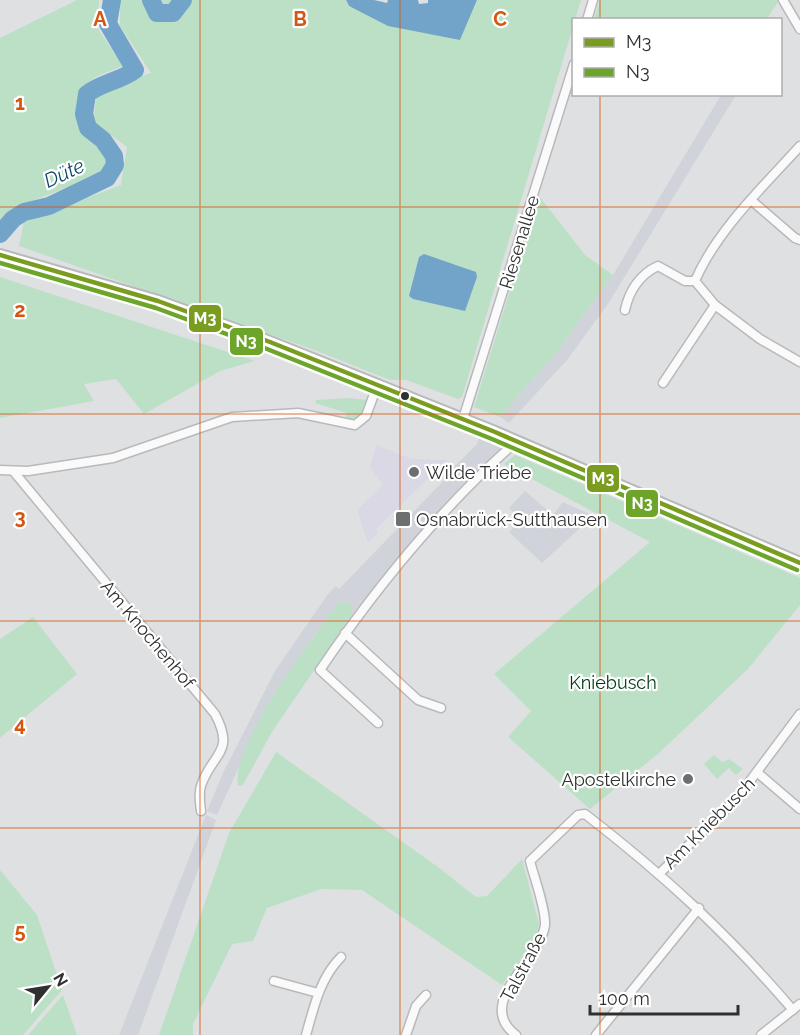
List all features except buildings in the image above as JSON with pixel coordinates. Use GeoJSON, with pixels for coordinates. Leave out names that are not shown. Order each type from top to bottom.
{"type":"FeatureCollection","features":[{"type":"Feature","properties":{"kind":"street"},"geometry":{"type":"LineString","coordinates":[[588,18],[593,0]]}},
{"type":"Feature","properties":{"kind":"street"},"geometry":{"type":"LineString","coordinates":[[783,0],[800,29]]}},
{"type":"Feature","properties":{"kind":"street","name":"Riesenallee"},"geometry":{"type":"LineString","coordinates":[[463,419],[572,67]]}},
{"type":"Feature","properties":{"kind":"street"},"geometry":{"type":"LineString","coordinates":[[695,281],[703,264],[752,200],[800,146]]}},
{"type":"Feature","properties":{"kind":"street"},"geometry":{"type":"LineString","coordinates":[[752,200],[800,240]]}},
{"type":"Feature","properties":{"kind":"street"},"geometry":{"type":"LineString","coordinates":[[4,256],[158,302],[270,342],[512,439],[799,560]]}},
{"type":"Feature","properties":{"kind":"street"},"geometry":{"type":"LineString","coordinates":[[625,310],[628,297],[646,271],[658,266],[685,281],[695,281]]}},
{"type":"Feature","properties":{"kind":"street"},"geometry":{"type":"LineString","coordinates":[[695,281],[715,305],[760,339],[800,362]]}},
{"type":"Feature","properties":{"kind":"street"},"geometry":{"type":"LineString","coordinates":[[663,383],[715,305]]}},
{"type":"Feature","properties":{"kind":"street"},"geometry":{"type":"LineString","coordinates":[[0,470],[14,472],[113,458],[232,417],[298,413],[355,425],[366,416],[377,386]]}},
{"type":"Feature","properties":{"kind":"street"},"geometry":{"type":"LineString","coordinates":[[378,723],[320,670],[345,633],[420,538],[508,448],[512,439]]}},
{"type":"Feature","properties":{"kind":"street","name":"Am Knochenhof"},"geometry":{"type":"LineString","coordinates":[[14,472],[215,714],[223,729],[225,742],[221,754],[202,782],[201,811]]}},
{"type":"Feature","properties":{"kind":"street"},"geometry":{"type":"LineString","coordinates":[[345,633],[418,700],[441,708]]}},
{"type":"Feature","properties":{"kind":"street","name":"Am Kniebusch"},"geometry":{"type":"LineString","coordinates":[[660,873],[727,809],[758,773],[800,714]]}},
{"type":"Feature","properties":{"kind":"street"},"geometry":{"type":"LineString","coordinates":[[758,773],[800,809]]}},
{"type":"Feature","properties":{"kind":"street","name":"Talstraße"},"geometry":{"type":"LineString","coordinates":[[513,1034],[503,1020],[501,1005],[512,981],[541,938],[545,923],[530,861],[578,814],[585,814],[660,873]]}},
{"type":"Feature","properties":{"kind":"street"},"geometry":{"type":"LineString","coordinates":[[660,873],[699,908],[797,1007],[761,1035]]}},
{"type":"Feature","properties":{"kind":"street"},"geometry":{"type":"LineString","coordinates":[[596,1035],[699,908]]}},
{"type":"Feature","properties":{"kind":"street"},"geometry":{"type":"LineString","coordinates":[[306,1035],[318,993],[329,969],[341,957]]}},
{"type":"Feature","properties":{"kind":"street"},"geometry":{"type":"LineString","coordinates":[[274,981],[318,993]]}},
{"type":"Feature","properties":{"kind":"street"},"geometry":{"type":"LineString","coordinates":[[406,1035],[416,1006],[426,995]]}},
{"type":"Feature","properties":{"kind":"shaded area"},"geometry":{"type":"Polygon","coordinates":[[[720,96],[735,96],[608,304],[567,360],[509,423],[500,417],[556,353],[613,275],[720,96]]]}},
{"type":"Feature","properties":{"kind":"shaded area"},"geometry":{"type":"Polygon","coordinates":[[[479,438],[502,448],[444,505],[353,613],[349,602],[338,604],[310,641],[261,719],[217,815],[207,811],[223,773],[275,671],[328,594],[336,586],[339,589],[451,473],[450,471],[477,444],[479,438]]]}},
{"type":"Feature","properties":{"kind":"shaded area"},"geometry":{"type":"Polygon","coordinates":[[[376,445],[412,459],[447,460],[376,529],[378,532],[368,543],[357,510],[383,485],[370,468],[376,445]]]}},
{"type":"Feature","properties":{"kind":"shaded area"},"geometry":{"type":"Polygon","coordinates":[[[525,491],[553,515],[563,502],[593,516],[542,563],[509,532],[521,520],[509,508],[525,491]]]}},
{"type":"Feature","properties":{"kind":"shaded area"},"geometry":{"type":"Polygon","coordinates":[[[206,815],[216,820],[138,1035],[119,1035],[206,815]]]}},
{"type":"Feature","properties":{"kind":"green space"},"geometry":{"type":"Polygon","coordinates":[[[77,0],[99,0],[98,29],[123,66],[88,83],[77,109],[79,127],[100,151],[107,165],[100,175],[16,207],[0,224],[0,38],[77,0]]]}},
{"type":"Feature","properties":{"kind":"green space"},"geometry":{"type":"Polygon","coordinates":[[[120,0],[346,0],[349,7],[460,40],[477,0],[581,0],[576,18],[572,18],[572,30],[462,397],[458,399],[406,380],[390,380],[317,351],[19,246],[24,222],[121,185],[127,147],[93,122],[97,91],[151,73],[120,26],[120,0]]]}},
{"type":"Feature","properties":{"kind":"green space"},"geometry":{"type":"Polygon","coordinates":[[[600,0],[777,0],[778,2],[768,18],[594,18],[600,0]]]}},
{"type":"Feature","properties":{"kind":"green space"},"geometry":{"type":"Polygon","coordinates":[[[539,196],[585,255],[613,275],[556,353],[500,417],[474,407],[539,196]]]}},
{"type":"Feature","properties":{"kind":"green space"},"geometry":{"type":"Polygon","coordinates":[[[0,277],[255,361],[220,371],[144,414],[116,379],[84,384],[94,401],[0,418],[0,277]]]}},
{"type":"Feature","properties":{"kind":"green space"},"geometry":{"type":"Polygon","coordinates":[[[348,398],[368,400],[360,416],[350,421],[345,421],[347,413],[315,403],[316,400],[348,398]]]}},
{"type":"Feature","properties":{"kind":"green space","name":"Kniebusch"},"geometry":{"type":"Polygon","coordinates":[[[515,455],[800,578],[800,605],[748,669],[659,753],[590,809],[508,737],[531,711],[494,674],[650,542],[504,464],[515,455]]]}},
{"type":"Feature","properties":{"kind":"green space"},"geometry":{"type":"Polygon","coordinates":[[[349,602],[353,613],[272,732],[243,785],[238,786],[239,768],[247,745],[275,693],[338,604],[349,602]]]}},
{"type":"Feature","properties":{"kind":"green space"},"geometry":{"type":"Polygon","coordinates":[[[33,617],[77,674],[0,738],[0,639],[33,617]]]}},
{"type":"Feature","properties":{"kind":"green space"},"geometry":{"type":"Polygon","coordinates":[[[276,752],[438,867],[476,897],[487,896],[522,859],[539,924],[536,937],[502,985],[362,890],[321,889],[267,908],[253,941],[232,944],[193,1024],[193,1035],[159,1035],[229,833],[276,752]]]}},
{"type":"Feature","properties":{"kind":"green space"},"geometry":{"type":"Polygon","coordinates":[[[714,755],[722,762],[729,759],[743,769],[736,775],[729,768],[717,779],[704,764],[714,755]]]}},
{"type":"Feature","properties":{"kind":"green space"},"geometry":{"type":"Polygon","coordinates":[[[0,870],[37,915],[62,990],[23,1035],[0,1035],[0,870]]]}},
{"type":"Feature","properties":{"kind":"green space"},"geometry":{"type":"Polygon","coordinates":[[[63,995],[77,1035],[28,1035],[63,995]]]}},
{"type":"Feature","properties":{"kind":"water"},"geometry":{"type":"Polygon","coordinates":[[[346,0],[374,0],[387,3],[388,0],[418,0],[419,4],[428,3],[428,0],[477,0],[460,40],[388,26],[349,6],[346,0]]]}},
{"type":"Feature","properties":{"kind":"water"},"geometry":{"type":"Polygon","coordinates":[[[424,254],[476,272],[477,277],[465,311],[413,299],[409,296],[419,257],[424,254]]]}},
{"type":"Feature","properties":{"kind":"waterway","name":"Düte"},"geometry":{"type":"LineString","coordinates":[[0,234],[13,219],[24,212],[49,206],[107,178],[115,165],[114,156],[103,140],[88,128],[84,114],[87,94],[135,70],[108,24],[112,0]]}},
{"type":"Feature","properties":{"kind":"waterway","name":"Düte"},"geometry":{"type":"LineString","coordinates":[[151,0],[157,13],[173,13],[183,0]]}},
{"type":"Feature","properties":{"kind":"transit line","name":"M3"},"geometry":{"type":"LineString","coordinates":[[0,255],[158,301],[270,342],[495,432],[800,563]]}},
{"type":"Feature","properties":{"kind":"transit line","name":"N3"},"geometry":{"type":"LineString","coordinates":[[0,263],[156,308],[267,349],[492,439],[797,570]]}},
{"type":"Feature","properties":{"kind":"place","name":"Wilde Triebe"},"geometry":{"type":"Point","coordinates":[414,472]}},
{"type":"Feature","properties":{"kind":"place","name":"Osnabrück-Sutthausen"},"geometry":{"type":"Point","coordinates":[403,519]}},
{"type":"Feature","properties":{"kind":"place","name":"Apostelkirche"},"geometry":{"type":"Point","coordinates":[688,779]}}]}
